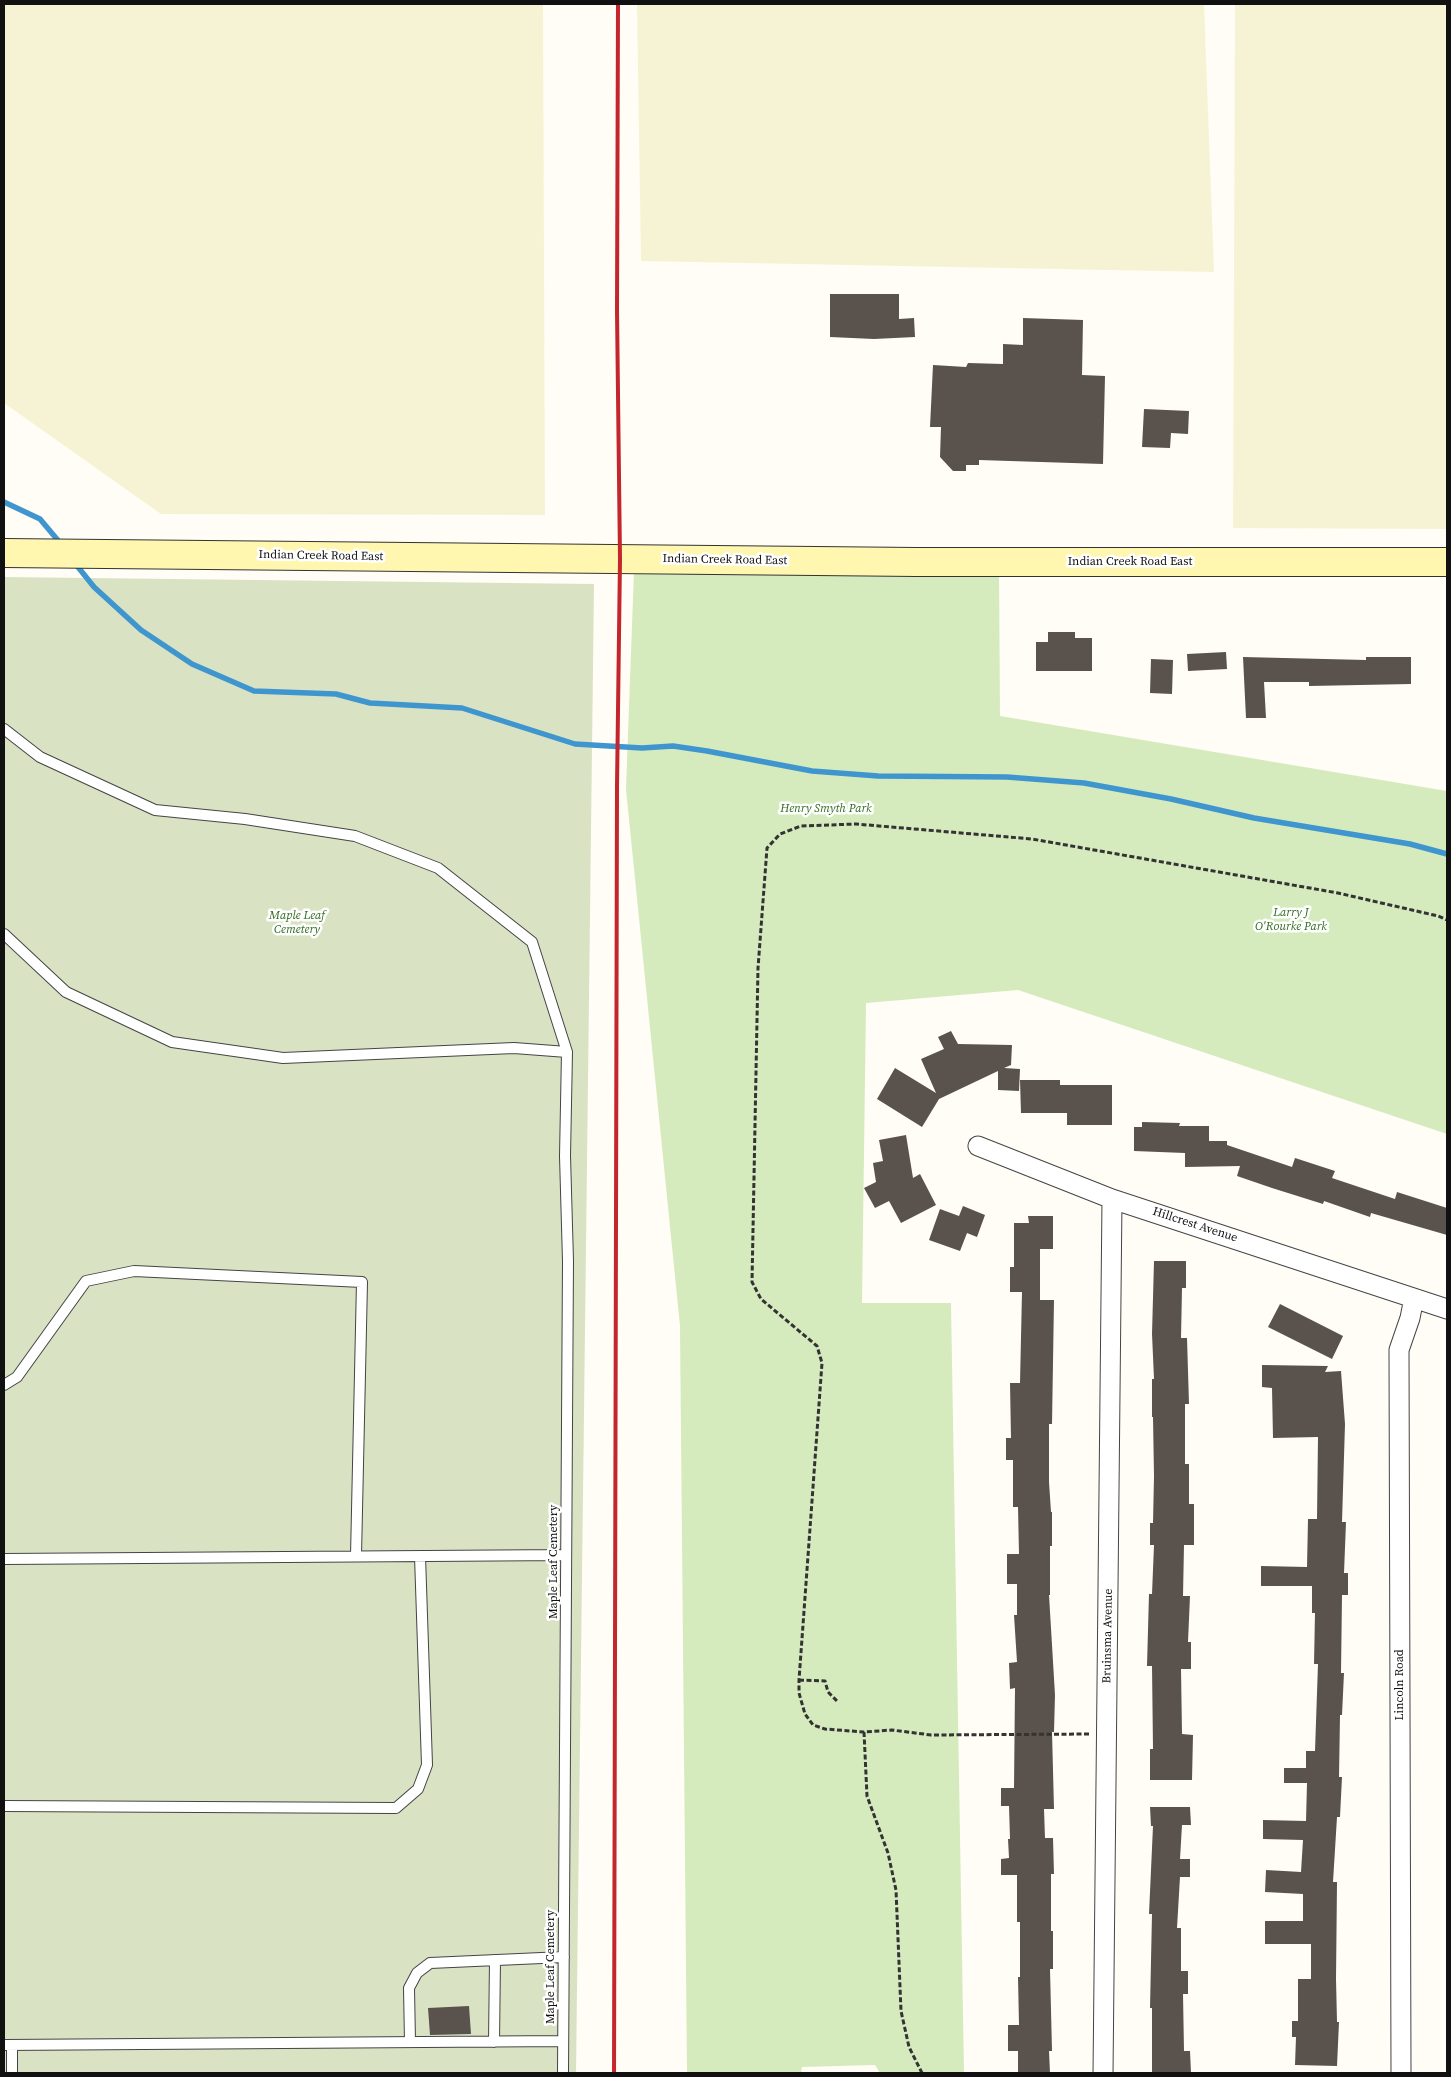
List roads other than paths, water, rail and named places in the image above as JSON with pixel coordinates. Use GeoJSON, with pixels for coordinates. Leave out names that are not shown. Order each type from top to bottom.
{"type":"FeatureCollection","features":[{"type":"Feature","properties":{"kind":"main road","name":"Indian Creek Road East"},"geometry":{"type":"LineString","coordinates":[[4,553],[917,562],[1447,562]]}},
{"type":"Feature","properties":{"kind":"street","name":"Hillcrest Avenue"},"geometry":{"type":"LineString","coordinates":[[978,1146],[1112,1199],[1447,1309]]}},
{"type":"Feature","properties":{"kind":"street","name":"Bruinsma Avenue"},"geometry":{"type":"LineString","coordinates":[[1103,2073],[1112,1199]]}},
{"type":"Feature","properties":{"kind":"street","name":"Lincoln Road"},"geometry":{"type":"LineString","coordinates":[[1401,2073],[1399,1350],[1414,1298]]}},
{"type":"Feature","properties":{"kind":"lane","name":"Maple Leaf Cemetery"},"geometry":{"type":"LineString","coordinates":[[4,729],[40,757],[155,810],[245,820],[355,836],[438,868],[532,942],[567,1052],[565,1156],[568,1261],[564,2073]]}},
{"type":"Feature","properties":{"kind":"lane"},"geometry":{"type":"LineString","coordinates":[[4,934],[66,992],[172,1042],[283,1058],[514,1048],[567,1052]]}},
{"type":"Feature","properties":{"kind":"lane"},"geometry":{"type":"LineString","coordinates":[[4,1385],[17,1376],[86,1281],[134,1271],[362,1282],[356,1556]]}},
{"type":"Feature","properties":{"kind":"lane"},"geometry":{"type":"LineString","coordinates":[[4,1559],[566,1555]]}},
{"type":"Feature","properties":{"kind":"lane"},"geometry":{"type":"LineString","coordinates":[[4,1806],[396,1808],[418,1789],[427,1765],[420,1556]]}},
{"type":"Feature","properties":{"kind":"lane"},"geometry":{"type":"LineString","coordinates":[[410,2042],[409,1988],[417,1973],[430,1963],[564,1957]]}},
{"type":"Feature","properties":{"kind":"lane"},"geometry":{"type":"LineString","coordinates":[[494,2042],[495,1960]]}},
{"type":"Feature","properties":{"kind":"lane"},"geometry":{"type":"LineString","coordinates":[[12,2073],[8,2045],[563,2041]]}},
{"type":"Feature","properties":{"kind":"waterway"},"geometry":{"type":"LineString","coordinates":[[4,502],[40,519],[61,544]]}},
{"type":"Feature","properties":{"kind":"waterway"},"geometry":{"type":"LineString","coordinates":[[74,562],[94,587],[141,630],[192,664],[254,691],[336,694],[370,703],[462,708],[575,744],[642,748],[673,746],[812,771],[878,776],[1007,777],[1084,783],[1171,799],[1254,818],[1410,844],[1447,854]]}},
{"type":"Feature","properties":{"kind":"railway"},"geometry":{"type":"LineString","coordinates":[[614,2073],[617,786],[620,559],[617,311],[618,4]]}},
{"type":"Feature","properties":{"kind":"park label","name":"Henry Smyth Park"},"geometry":{"type":"Point","coordinates":[826,809]}},
{"type":"Feature","properties":{"kind":"park label","name":"Larry J O'Rourke Park"},"geometry":{"type":"Point","coordinates":[1291,920]}}]}
